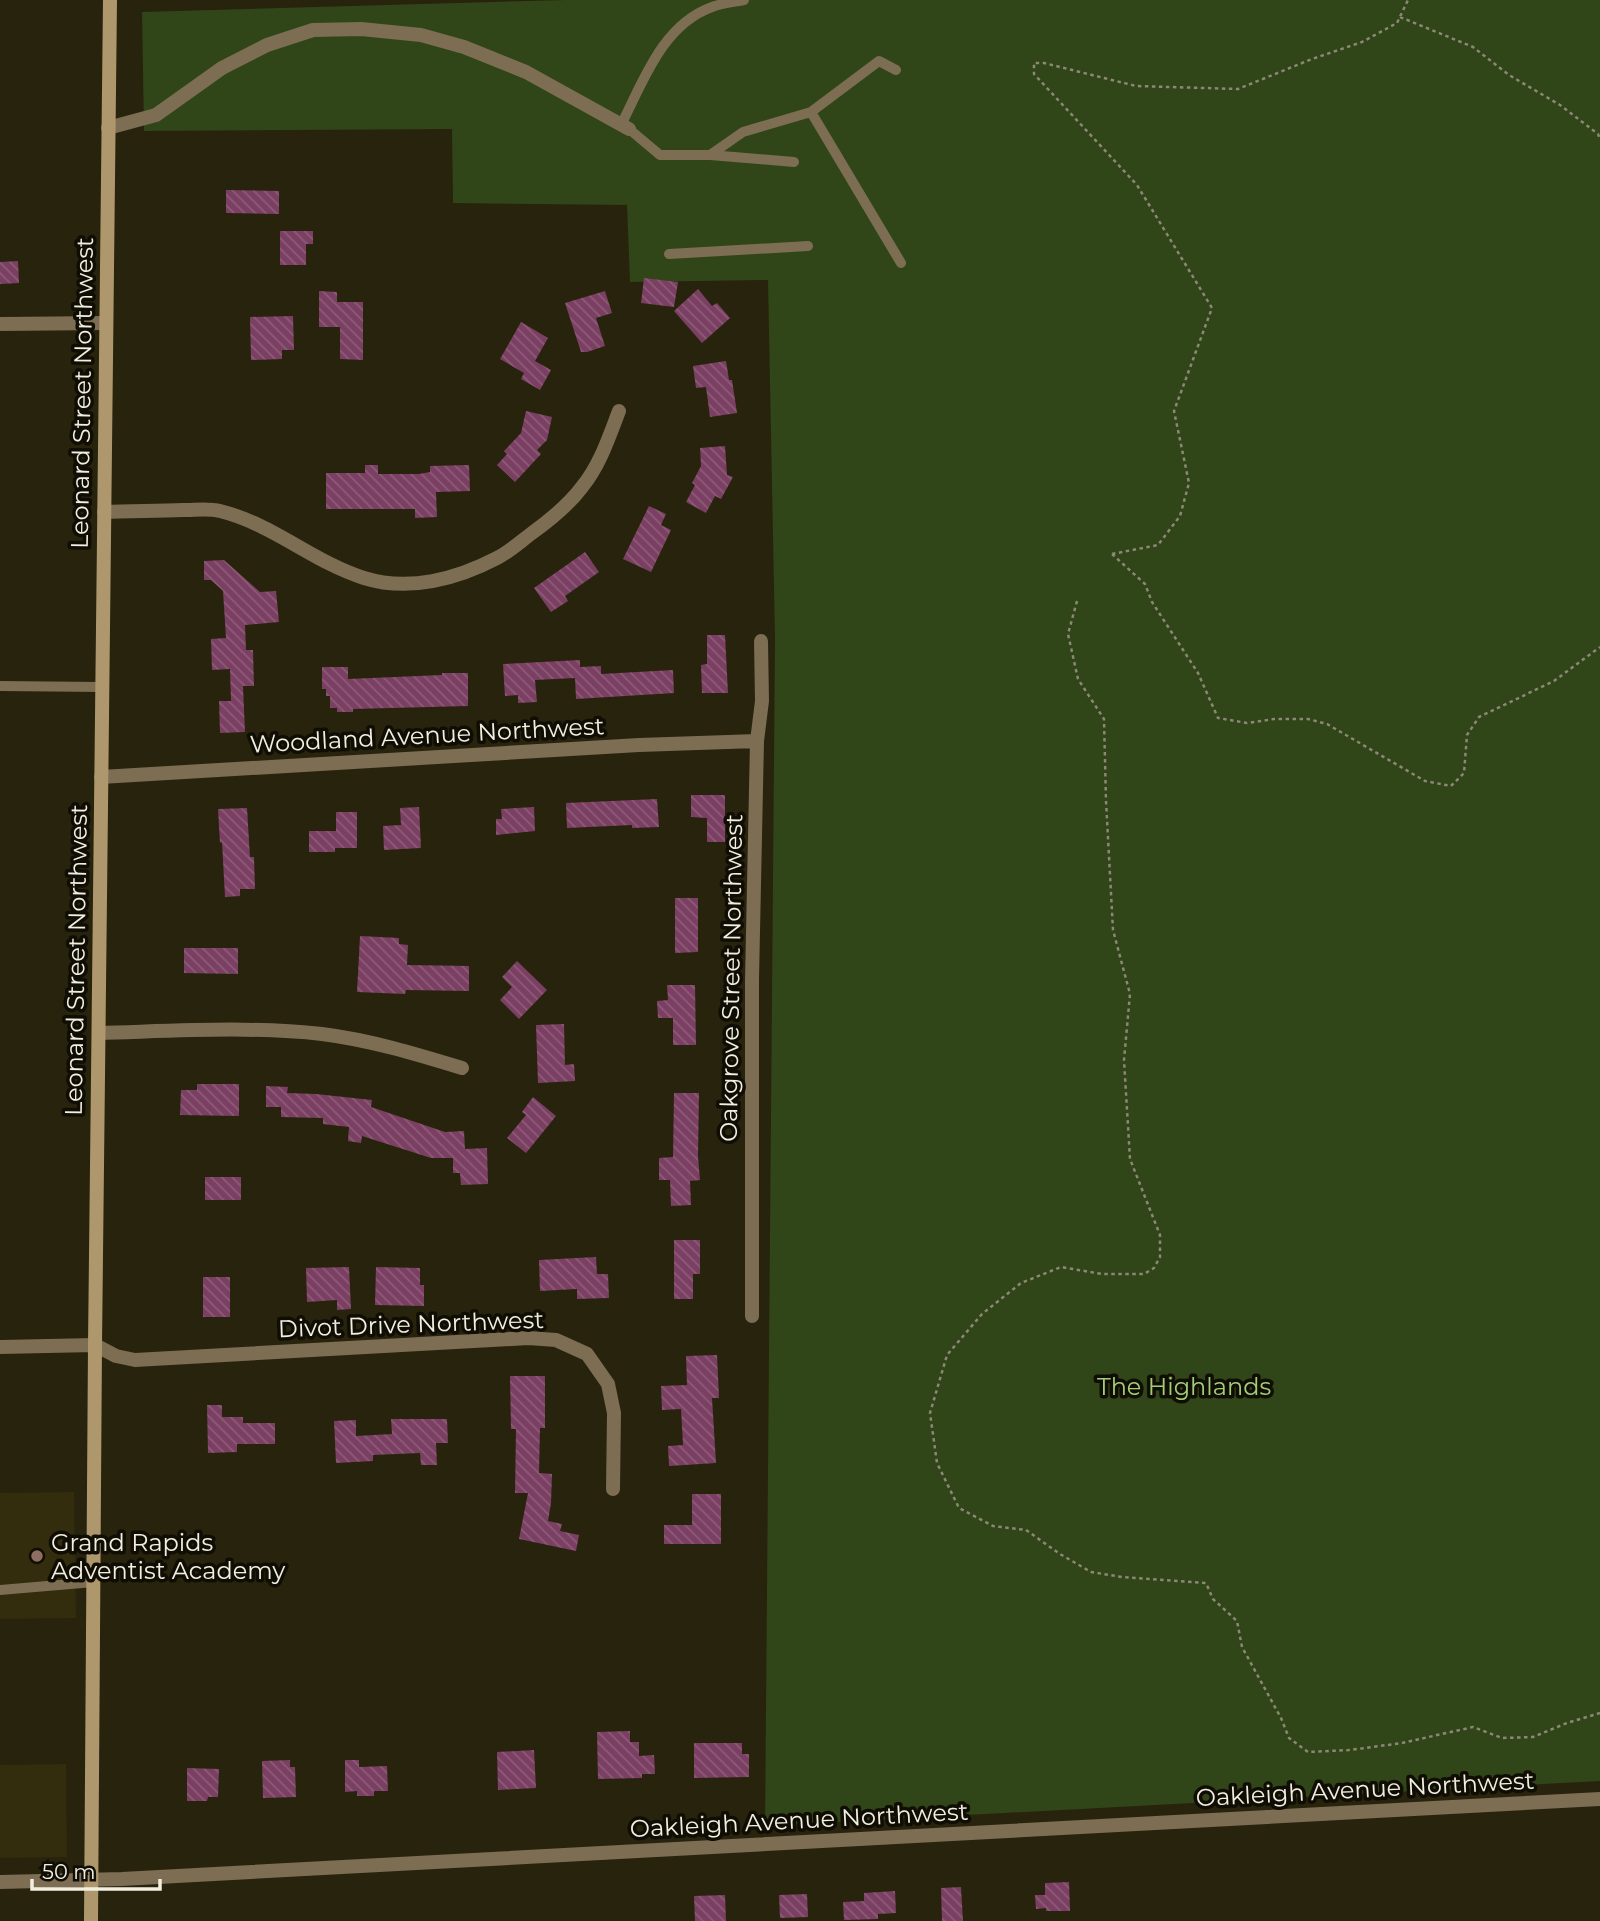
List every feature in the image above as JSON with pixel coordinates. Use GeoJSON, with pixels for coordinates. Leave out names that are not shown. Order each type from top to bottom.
{"type":"FeatureCollection","features":[{"type":"Feature","properties":{"kind":"main road","name":"Leonard Street Northwest"},"geometry":{"type":"LineString","coordinates":[[91,1921],[110,0]]}},
{"type":"Feature","properties":{"kind":"street"},"geometry":{"type":"LineString","coordinates":[[108,128],[156,115],[222,68],[267,45],[313,30],[361,29],[421,35],[464,47],[526,72],[625,127]]}},
{"type":"Feature","properties":{"kind":"street"},"geometry":{"type":"LineString","coordinates":[[0,324],[106,323]]}},
{"type":"Feature","properties":{"kind":"street"},"geometry":{"type":"LineString","coordinates":[[104,512],[216,510],[247,520],[331,564],[366,579],[409,585],[457,577],[499,557],[550,520],[571,501],[595,467],[619,411]]}},
{"type":"Feature","properties":{"kind":"street","name":"Oakgrove Street Northwest"},"geometry":{"type":"LineString","coordinates":[[752,1316],[752,979],[757,741],[762,701],[761,641]]}},
{"type":"Feature","properties":{"kind":"street","name":"Woodland Avenue Northwest"},"geometry":{"type":"LineString","coordinates":[[101,777],[625,746],[757,741]]}},
{"type":"Feature","properties":{"kind":"street"},"geometry":{"type":"LineString","coordinates":[[99,1033],[282,1030],[392,1047],[462,1068]]}},
{"type":"Feature","properties":{"kind":"street","name":"Divot Drive Northwest"},"geometry":{"type":"LineString","coordinates":[[95,1345],[116,1356],[135,1360],[528,1338],[556,1340],[587,1354],[608,1384],[614,1413],[613,1489]]}},
{"type":"Feature","properties":{"kind":"street"},"geometry":{"type":"LineString","coordinates":[[0,1347],[95,1345]]}},
{"type":"Feature","properties":{"kind":"street","name":"Oakleigh Avenue Northwest"},"geometry":{"type":"LineString","coordinates":[[0,1882],[91,1880],[1600,1799]]}},
{"type":"Feature","properties":{"kind":"lane"},"geometry":{"type":"LineString","coordinates":[[744,0],[711,7],[681,25],[659,50],[625,127],[660,155],[710,155],[794,162]]}},
{"type":"Feature","properties":{"kind":"lane"},"geometry":{"type":"LineString","coordinates":[[710,155],[743,132],[811,112],[879,61],[896,70]]}},
{"type":"Feature","properties":{"kind":"lane"},"geometry":{"type":"LineString","coordinates":[[811,112],[901,262]]}},
{"type":"Feature","properties":{"kind":"lane"},"geometry":{"type":"LineString","coordinates":[[668,254],[808,246]]}},
{"type":"Feature","properties":{"kind":"lane"},"geometry":{"type":"LineString","coordinates":[[0,686],[102,687]]}},
{"type":"Feature","properties":{"kind":"lane"},"geometry":{"type":"LineString","coordinates":[[0,1590],[94,1582]]}},
{"type":"Feature","properties":{"kind":"path"},"geometry":{"type":"LineString","coordinates":[[1408,0],[1397,23],[1362,43],[1312,59],[1238,89],[1136,86],[1044,63],[1034,63],[1034,74],[1137,185],[1212,307],[1174,411],[1189,483],[1180,516],[1158,545],[1112,554],[1145,584],[1152,601],[1198,673],[1218,718],[1247,723],[1274,719],[1308,719],[1327,724],[1426,781],[1451,786],[1464,773],[1467,735],[1479,716],[1553,681],[1600,647]]}},
{"type":"Feature","properties":{"kind":"path"},"geometry":{"type":"LineString","coordinates":[[1400,18],[1473,47],[1509,75],[1560,105],[1598,134],[1600,139]]}},
{"type":"Feature","properties":{"kind":"path"},"geometry":{"type":"LineString","coordinates":[[1077,601],[1068,634],[1079,679],[1104,719],[1114,930],[1130,994],[1124,1060],[1130,1159],[1160,1235],[1160,1257],[1154,1268],[1144,1274],[1102,1274],[1061,1267],[1021,1283],[982,1314],[947,1355],[930,1413],[937,1463],[959,1508],[993,1526],[1026,1530],[1091,1572],[1206,1583],[1213,1599],[1237,1621],[1242,1647],[1289,1738],[1307,1752],[1402,1743],[1473,1727],[1502,1738],[1533,1737],[1600,1713]]}},
{"type":"Feature","properties":{"kind":"shaded area","name":"Grand Rapids Adventist Academy"},"geometry":{"type":"Polygon","coordinates":[[[74,1492],[76,1618],[0,1619],[0,1493],[74,1492]]]}},
{"type":"Feature","properties":{"kind":"shaded area"},"geometry":{"type":"Polygon","coordinates":[[[66,1764],[67,1857],[0,1858],[0,1765],[66,1764]]]}},
{"type":"Feature","properties":{"kind":"green space","name":"The Highlands"},"geometry":{"type":"Polygon","coordinates":[[[565,0],[1600,0],[1600,1781],[765,1826],[775,639],[768,280],[630,282],[627,205],[453,203],[452,129],[144,131],[142,12],[565,0]]]}},
{"type":"Feature","properties":{"kind":"building"},"geometry":{"type":"Polygon","coordinates":[[[226,190],[279,191],[279,214],[226,213],[226,190]]]}},
{"type":"Feature","properties":{"kind":"building"},"geometry":{"type":"Polygon","coordinates":[[[280,231],[313,231],[313,244],[306,244],[306,265],[280,265],[280,231]]]}},
{"type":"Feature","properties":{"kind":"building"},"geometry":{"type":"Polygon","coordinates":[[[18,261],[19,283],[0,284],[0,262],[18,261]]]}},
{"type":"Feature","properties":{"kind":"building"},"geometry":{"type":"Polygon","coordinates":[[[644,278],[678,282],[674,307],[641,303],[644,278]]]}},
{"type":"Feature","properties":{"kind":"building"},"geometry":{"type":"Polygon","coordinates":[[[698,289],[712,306],[717,303],[730,318],[702,343],[674,311],[698,289]]]}},
{"type":"Feature","properties":{"kind":"building"},"geometry":{"type":"Polygon","coordinates":[[[319,291],[337,292],[337,302],[363,302],[363,360],[340,359],[340,327],[319,327],[319,291]]]}},
{"type":"Feature","properties":{"kind":"building"},"geometry":{"type":"Polygon","coordinates":[[[605,291],[612,313],[596,318],[605,346],[581,352],[565,303],[605,291]]]}},
{"type":"Feature","properties":{"kind":"building"},"geometry":{"type":"Polygon","coordinates":[[[293,316],[294,350],[282,350],[282,359],[251,360],[250,317],[293,316]]]}},
{"type":"Feature","properties":{"kind":"building"},"geometry":{"type":"Polygon","coordinates":[[[521,322],[548,338],[535,361],[551,370],[540,390],[521,379],[524,373],[500,359],[521,322]]]}},
{"type":"Feature","properties":{"kind":"building"},"geometry":{"type":"Polygon","coordinates":[[[726,361],[737,413],[710,417],[706,387],[696,388],[693,366],[726,361]]]}},
{"type":"Feature","properties":{"kind":"building"},"geometry":{"type":"Polygon","coordinates":[[[526,411],[552,417],[547,440],[537,450],[541,454],[515,482],[497,465],[507,454],[504,451],[521,433],[526,411]]]}},
{"type":"Feature","properties":{"kind":"building"},"geometry":{"type":"Polygon","coordinates":[[[725,446],[727,475],[733,477],[721,499],[715,496],[706,513],[686,502],[701,466],[700,448],[725,446]]]}},
{"type":"Feature","properties":{"kind":"building"},"geometry":{"type":"Polygon","coordinates":[[[365,465],[378,465],[378,474],[419,474],[430,472],[430,466],[469,465],[470,491],[436,492],[437,517],[415,518],[415,509],[326,509],[326,473],[365,473],[365,465]]]}},
{"type":"Feature","properties":{"kind":"building"},"geometry":{"type":"Polygon","coordinates":[[[649,506],[666,514],[661,525],[671,530],[651,572],[623,559],[649,506]]]}},
{"type":"Feature","properties":{"kind":"building"},"geometry":{"type":"Polygon","coordinates":[[[585,552],[599,572],[565,596],[568,601],[551,612],[534,588],[585,552]]]}},
{"type":"Feature","properties":{"kind":"building"},"geometry":{"type":"Polygon","coordinates":[[[224,560],[260,592],[276,591],[279,622],[245,625],[246,650],[253,650],[254,686],[243,686],[245,732],[220,733],[219,701],[231,701],[230,669],[212,670],[211,639],[226,638],[223,591],[211,580],[204,580],[204,561],[224,560]]]}},
{"type":"Feature","properties":{"kind":"building"},"geometry":{"type":"Polygon","coordinates":[[[707,635],[725,635],[728,693],[702,693],[701,665],[707,664],[707,635]]]}},
{"type":"Feature","properties":{"kind":"building"},"geometry":{"type":"Polygon","coordinates":[[[580,660],[580,667],[601,666],[601,674],[673,670],[674,693],[576,699],[575,678],[535,680],[537,702],[518,703],[518,695],[505,696],[503,664],[580,660]]]}},
{"type":"Feature","properties":{"kind":"building"},"geometry":{"type":"Polygon","coordinates":[[[322,667],[348,667],[348,679],[468,673],[468,706],[353,709],[353,712],[337,712],[337,708],[330,708],[330,696],[326,696],[326,689],[322,689],[322,667]]]}},
{"type":"Feature","properties":{"kind":"building"},"geometry":{"type":"Polygon","coordinates":[[[691,795],[725,795],[725,842],[707,842],[707,818],[691,817],[691,795]]]}},
{"type":"Feature","properties":{"kind":"building"},"geometry":{"type":"Polygon","coordinates":[[[657,799],[659,827],[632,828],[632,825],[567,828],[566,803],[657,799]]]}},
{"type":"Feature","properties":{"kind":"building"},"geometry":{"type":"Polygon","coordinates":[[[419,807],[421,848],[384,850],[383,826],[401,825],[400,808],[419,807]]]}},
{"type":"Feature","properties":{"kind":"building"},"geometry":{"type":"Polygon","coordinates":[[[534,807],[535,831],[496,835],[496,819],[502,819],[501,809],[534,807]]]}},
{"type":"Feature","properties":{"kind":"building"},"geometry":{"type":"Polygon","coordinates":[[[247,808],[250,857],[254,857],[255,889],[240,889],[240,896],[225,897],[218,809],[247,808]]]}},
{"type":"Feature","properties":{"kind":"building"},"geometry":{"type":"Polygon","coordinates":[[[336,812],[357,812],[357,848],[335,848],[335,852],[309,852],[309,831],[336,831],[336,812]]]}},
{"type":"Feature","properties":{"kind":"building"},"geometry":{"type":"Polygon","coordinates":[[[675,898],[698,898],[698,952],[675,953],[675,898]]]}},
{"type":"Feature","properties":{"kind":"building"},"geometry":{"type":"Polygon","coordinates":[[[360,936],[399,938],[399,944],[408,945],[407,965],[469,966],[469,991],[406,990],[405,994],[357,992],[360,936]]]}},
{"type":"Feature","properties":{"kind":"building"},"geometry":{"type":"Polygon","coordinates":[[[184,948],[238,948],[238,974],[184,973],[184,948]]]}},
{"type":"Feature","properties":{"kind":"building"},"geometry":{"type":"Polygon","coordinates":[[[517,961],[547,990],[519,1019],[500,1000],[512,987],[502,977],[517,961]]]}},
{"type":"Feature","properties":{"kind":"building"},"geometry":{"type":"Polygon","coordinates":[[[667,985],[695,985],[696,1045],[673,1045],[673,1018],[658,1018],[657,1001],[668,1000],[667,985]]]}},
{"type":"Feature","properties":{"kind":"building"},"geometry":{"type":"Polygon","coordinates":[[[564,1024],[565,1065],[574,1064],[575,1081],[538,1083],[536,1025],[564,1024]]]}},
{"type":"Feature","properties":{"kind":"building"},"geometry":{"type":"Polygon","coordinates":[[[197,1084],[239,1084],[239,1116],[180,1115],[181,1090],[197,1090],[197,1084]]]}},
{"type":"Feature","properties":{"kind":"building"},"geometry":{"type":"Polygon","coordinates":[[[266,1086],[288,1087],[287,1093],[372,1100],[371,1107],[445,1132],[464,1131],[465,1149],[487,1148],[488,1184],[461,1185],[460,1173],[453,1173],[453,1158],[431,1158],[362,1136],[361,1143],[348,1141],[349,1127],[323,1124],[323,1118],[281,1117],[281,1107],[266,1107],[266,1086]]]}},
{"type":"Feature","properties":{"kind":"building"},"geometry":{"type":"Polygon","coordinates":[[[674,1093],[699,1093],[700,1180],[690,1181],[691,1205],[671,1206],[670,1180],[659,1180],[659,1158],[673,1157],[674,1093]]]}},
{"type":"Feature","properties":{"kind":"building"},"geometry":{"type":"Polygon","coordinates":[[[533,1097],[556,1116],[526,1153],[507,1138],[526,1115],[522,1112],[533,1097]]]}},
{"type":"Feature","properties":{"kind":"building"},"geometry":{"type":"Polygon","coordinates":[[[205,1177],[241,1177],[241,1200],[205,1200],[205,1177]]]}},
{"type":"Feature","properties":{"kind":"building"},"geometry":{"type":"Polygon","coordinates":[[[674,1240],[700,1240],[700,1274],[693,1274],[693,1299],[674,1299],[674,1240]]]}},
{"type":"Feature","properties":{"kind":"building"},"geometry":{"type":"Polygon","coordinates":[[[596,1257],[597,1274],[608,1274],[609,1298],[577,1299],[577,1289],[540,1291],[539,1260],[596,1257]]]}},
{"type":"Feature","properties":{"kind":"building"},"geometry":{"type":"Polygon","coordinates":[[[349,1267],[351,1309],[337,1310],[337,1300],[307,1302],[306,1268],[349,1267]]]}},
{"type":"Feature","properties":{"kind":"building"},"geometry":{"type":"Polygon","coordinates":[[[376,1267],[420,1268],[420,1285],[424,1285],[424,1306],[375,1305],[376,1267]]]}},
{"type":"Feature","properties":{"kind":"building"},"geometry":{"type":"Polygon","coordinates":[[[203,1277],[230,1277],[230,1317],[203,1317],[203,1277]]]}},
{"type":"Feature","properties":{"kind":"building"},"geometry":{"type":"Polygon","coordinates":[[[717,1355],[719,1398],[712,1398],[716,1463],[669,1466],[668,1446],[683,1445],[681,1409],[662,1410],[661,1386],[687,1385],[686,1356],[717,1355]]]}},
{"type":"Feature","properties":{"kind":"building"},"geometry":{"type":"Polygon","coordinates":[[[510,1376],[545,1376],[545,1428],[540,1428],[539,1473],[552,1474],[548,1521],[562,1524],[560,1531],[579,1535],[576,1551],[519,1539],[528,1493],[515,1493],[516,1429],[511,1429],[510,1376]]]}},
{"type":"Feature","properties":{"kind":"building"},"geometry":{"type":"Polygon","coordinates":[[[207,1405],[222,1405],[222,1417],[243,1417],[243,1423],[275,1423],[275,1444],[237,1444],[237,1452],[208,1453],[207,1405]]]}},
{"type":"Feature","properties":{"kind":"building"},"geometry":{"type":"Polygon","coordinates":[[[391,1419],[447,1419],[448,1443],[436,1443],[437,1465],[421,1465],[420,1453],[373,1455],[373,1461],[336,1463],[334,1421],[356,1420],[356,1436],[392,1434],[391,1419]]]}},
{"type":"Feature","properties":{"kind":"building"},"geometry":{"type":"Polygon","coordinates":[[[692,1494],[721,1494],[721,1544],[664,1544],[664,1525],[692,1525],[692,1494]]]}},
{"type":"Feature","properties":{"kind":"building"},"geometry":{"type":"Polygon","coordinates":[[[630,1731],[630,1742],[639,1742],[639,1756],[654,1755],[655,1774],[642,1774],[642,1778],[598,1779],[597,1732],[630,1731]]]}},
{"type":"Feature","properties":{"kind":"building"},"geometry":{"type":"Polygon","coordinates":[[[694,1743],[742,1743],[742,1754],[749,1754],[749,1777],[694,1778],[694,1743]]]}},
{"type":"Feature","properties":{"kind":"building"},"geometry":{"type":"Polygon","coordinates":[[[534,1750],[536,1788],[498,1790],[497,1752],[534,1750]]]}},
{"type":"Feature","properties":{"kind":"building"},"geometry":{"type":"Polygon","coordinates":[[[290,1760],[290,1767],[295,1767],[296,1797],[263,1798],[262,1761],[290,1760]]]}},
{"type":"Feature","properties":{"kind":"building"},"geometry":{"type":"Polygon","coordinates":[[[345,1760],[359,1760],[359,1767],[387,1766],[388,1791],[374,1791],[374,1796],[357,1796],[357,1791],[345,1792],[345,1760]]]}},
{"type":"Feature","properties":{"kind":"building"},"geometry":{"type":"Polygon","coordinates":[[[187,1768],[219,1769],[218,1797],[208,1797],[207,1801],[187,1801],[187,1768]]]}},
{"type":"Feature","properties":{"kind":"building"},"geometry":{"type":"Polygon","coordinates":[[[1069,1882],[1070,1911],[1036,1909],[1035,1895],[1045,1895],[1045,1883],[1069,1882]]]}},
{"type":"Feature","properties":{"kind":"building"},"geometry":{"type":"Polygon","coordinates":[[[961,1887],[963,1921],[942,1921],[941,1888],[961,1887]]]}},
{"type":"Feature","properties":{"kind":"building"},"geometry":{"type":"Polygon","coordinates":[[[895,1891],[896,1913],[878,1914],[878,1919],[844,1920],[843,1902],[864,1901],[864,1893],[895,1891]]]}},
{"type":"Feature","properties":{"kind":"building"},"geometry":{"type":"Polygon","coordinates":[[[807,1894],[808,1917],[780,1918],[779,1895],[807,1894]]]}},
{"type":"Feature","properties":{"kind":"building"},"geometry":{"type":"Polygon","coordinates":[[[725,1895],[726,1921],[695,1921],[694,1896],[725,1895]]]}},
{"type":"Feature","properties":{"kind":"place","name":"Grand Rapids Adventist Academy"},"geometry":{"type":"Point","coordinates":[37,1556]}}]}
